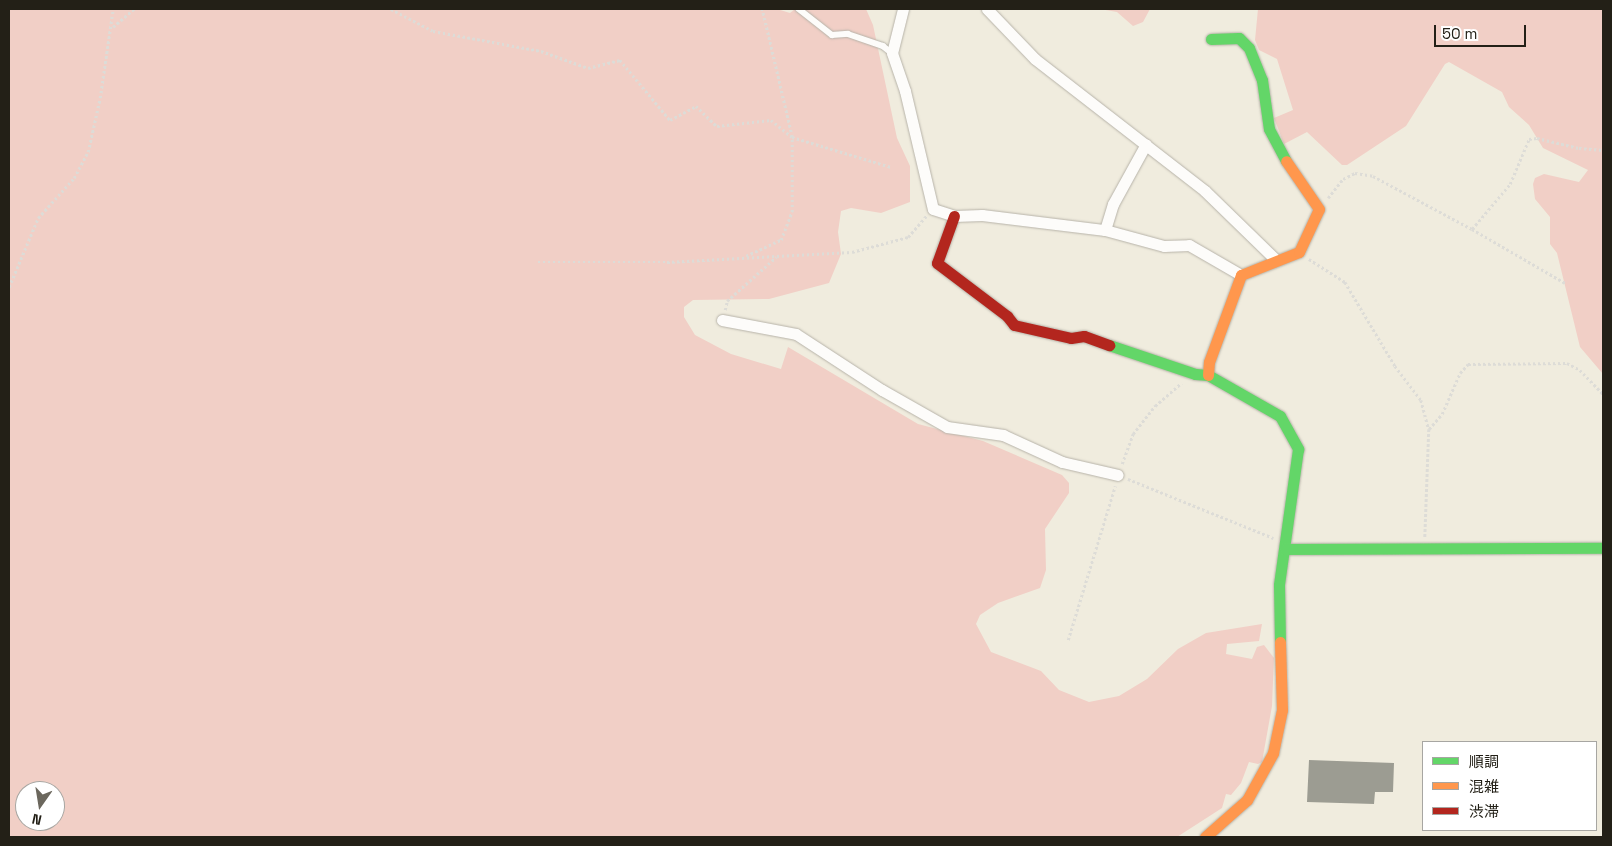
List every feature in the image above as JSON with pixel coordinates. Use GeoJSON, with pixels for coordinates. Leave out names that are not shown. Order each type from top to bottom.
{"type":"FeatureCollection","features":[{"type":"Feature","properties":{"kind":"street"},"geometry":{"type":"LineString","coordinates":[[903,9],[892,53],[905,91],[933,209],[954,216],[982,215],[1105,230],[1164,246],[1189,245],[1227,264],[1240,275]]}},
{"type":"Feature","properties":{"kind":"street"},"geometry":{"type":"LineString","coordinates":[[987,9],[1035,59],[1205,190],[1276,260]]}},
{"type":"Feature","properties":{"kind":"street"},"geometry":{"type":"LineString","coordinates":[[1208,375],[1208,362],[1240,275],[1299,252],[1319,209],[1292,171],[1269,129],[1262,80],[1248,48],[1239,38],[1211,39]]}},
{"type":"Feature","properties":{"kind":"street"},"geometry":{"type":"LineString","coordinates":[[1105,230],[1113,204],[1146,144]]}},
{"type":"Feature","properties":{"kind":"street"},"geometry":{"type":"LineString","coordinates":[[954,216],[937,263],[1007,316],[1014,326],[1070,338],[1084,336],[1195,374],[1208,375],[1280,416],[1298,449],[1279,585],[1282,710],[1273,753],[1247,800],[1206,837]]}},
{"type":"Feature","properties":{"kind":"street"},"geometry":{"type":"LineString","coordinates":[[722,320],[796,334],[882,390],[947,427],[1003,435],[1062,462],[1118,475]]}},
{"type":"Feature","properties":{"kind":"street"},"geometry":{"type":"LineString","coordinates":[[1285,549],[1603,548]]}},
{"type":"Feature","properties":{"kind":"lane"},"geometry":{"type":"LineString","coordinates":[[799,9],[832,35],[848,34],[883,46],[892,53]]}},
{"type":"Feature","properties":{"kind":"path"},"geometry":{"type":"LineString","coordinates":[[9,287],[38,218],[74,178],[88,152],[100,98],[103,60],[112,28],[113,9]]}},
{"type":"Feature","properties":{"kind":"path"},"geometry":{"type":"LineString","coordinates":[[112,28],[134,9]]}},
{"type":"Feature","properties":{"kind":"path"},"geometry":{"type":"LineString","coordinates":[[391,9],[433,30],[541,51],[588,68],[620,60],[670,120],[696,106],[717,126],[771,120],[792,137],[891,167]]}},
{"type":"Feature","properties":{"kind":"path"},"geometry":{"type":"LineString","coordinates":[[745,257],[781,240],[792,212],[792,137],[762,9]]}},
{"type":"Feature","properties":{"kind":"path"},"geometry":{"type":"LineString","coordinates":[[1472,228],[1510,184],[1529,139],[1537,138],[1579,148],[1603,150]]}},
{"type":"Feature","properties":{"kind":"path"},"geometry":{"type":"LineString","coordinates":[[1319,209],[1343,179],[1355,173],[1390,183],[1472,228],[1565,283]]}},
{"type":"Feature","properties":{"kind":"path"},"geometry":{"type":"LineString","coordinates":[[538,262],[667,262],[852,252],[908,236],[933,209]]}},
{"type":"Feature","properties":{"kind":"path"},"geometry":{"type":"LineString","coordinates":[[1299,252],[1345,282],[1395,366],[1421,400],[1429,429],[1425,548]]}},
{"type":"Feature","properties":{"kind":"path"},"geometry":{"type":"LineString","coordinates":[[722,320],[727,301],[777,256]]}},
{"type":"Feature","properties":{"kind":"path"},"geometry":{"type":"LineString","coordinates":[[1429,429],[1442,414],[1460,373],[1468,364],[1567,363],[1580,370],[1603,394]]}},
{"type":"Feature","properties":{"kind":"path"},"geometry":{"type":"LineString","coordinates":[[1068,640],[1118,475],[1133,434],[1155,406],[1195,374]]}},
{"type":"Feature","properties":{"kind":"path"},"geometry":{"type":"LineString","coordinates":[[1118,475],[1275,539],[1285,549]]}},
{"type":"Feature","properties":{"kind":"shaded area"},"geometry":{"type":"Polygon","coordinates":[[[9,9],[777,9],[790,13],[795,9],[866,9],[873,25],[897,138],[910,166],[910,202],[881,213],[851,208],[841,211],[838,232],[841,254],[829,283],[769,299],[693,300],[684,307],[684,317],[695,335],[731,354],[781,369],[788,347],[918,424],[983,441],[1062,475],[1069,483],[1069,493],[1045,529],[1046,570],[1040,588],[998,603],[980,615],[976,624],[991,652],[1041,671],[1059,690],[1089,702],[1119,696],[1147,679],[1178,649],[1206,633],[1262,624],[1259,641],[1227,644],[1226,654],[1252,659],[1257,647],[1264,645],[1274,658],[1272,706],[1262,762],[1258,764],[1249,762],[1241,783],[1231,795],[1226,794],[1222,808],[1177,837],[9,837],[9,9]]]}},
{"type":"Feature","properties":{"kind":"shaded area"},"geometry":{"type":"Polygon","coordinates":[[[1100,9],[1150,9],[1143,22],[1133,26],[1117,12],[1100,9]]]}},
{"type":"Feature","properties":{"kind":"shaded area"},"geometry":{"type":"Polygon","coordinates":[[[1258,9],[1603,9],[1603,374],[1580,347],[1557,253],[1550,244],[1550,217],[1535,199],[1533,184],[1535,178],[1544,174],[1579,182],[1588,170],[1543,148],[1529,125],[1509,107],[1502,92],[1449,62],[1445,64],[1406,126],[1347,165],[1342,165],[1307,132],[1284,144],[1274,118],[1293,110],[1277,59],[1259,50],[1255,40],[1258,9]]]}},
{"type":"Feature","properties":{"kind":"building"},"geometry":{"type":"Polygon","coordinates":[[[1309,760],[1394,763],[1393,792],[1375,792],[1374,804],[1307,802],[1309,760]]]}},
{"type":"Feature","properties":{"kind":"traffic: fast"},"geometry":{"type":"LineString","coordinates":[[1211,39],[1239,38],[1249,48],[1262,80],[1269,129],[1286,161]]}},
{"type":"Feature","properties":{"kind":"traffic: fast"},"geometry":{"type":"LineString","coordinates":[[1109,345],[1195,374],[1208,375],[1280,416],[1298,449],[1279,585],[1280,642]]}},
{"type":"Feature","properties":{"kind":"traffic: fast"},"geometry":{"type":"LineString","coordinates":[[1285,549],[1603,548]]}},
{"type":"Feature","properties":{"kind":"traffic: slow"},"geometry":{"type":"LineString","coordinates":[[1208,375],[1209,362],[1241,275],[1299,252],[1319,209],[1286,161]]}},
{"type":"Feature","properties":{"kind":"traffic: slow"},"geometry":{"type":"LineString","coordinates":[[1205,837],[1247,800],[1273,753],[1282,710],[1280,642]]}},
{"type":"Feature","properties":{"kind":"traffic: jam"},"geometry":{"type":"LineString","coordinates":[[954,216],[937,263],[1007,316],[1014,325],[1071,338],[1084,336],[1109,345]]}}]}
